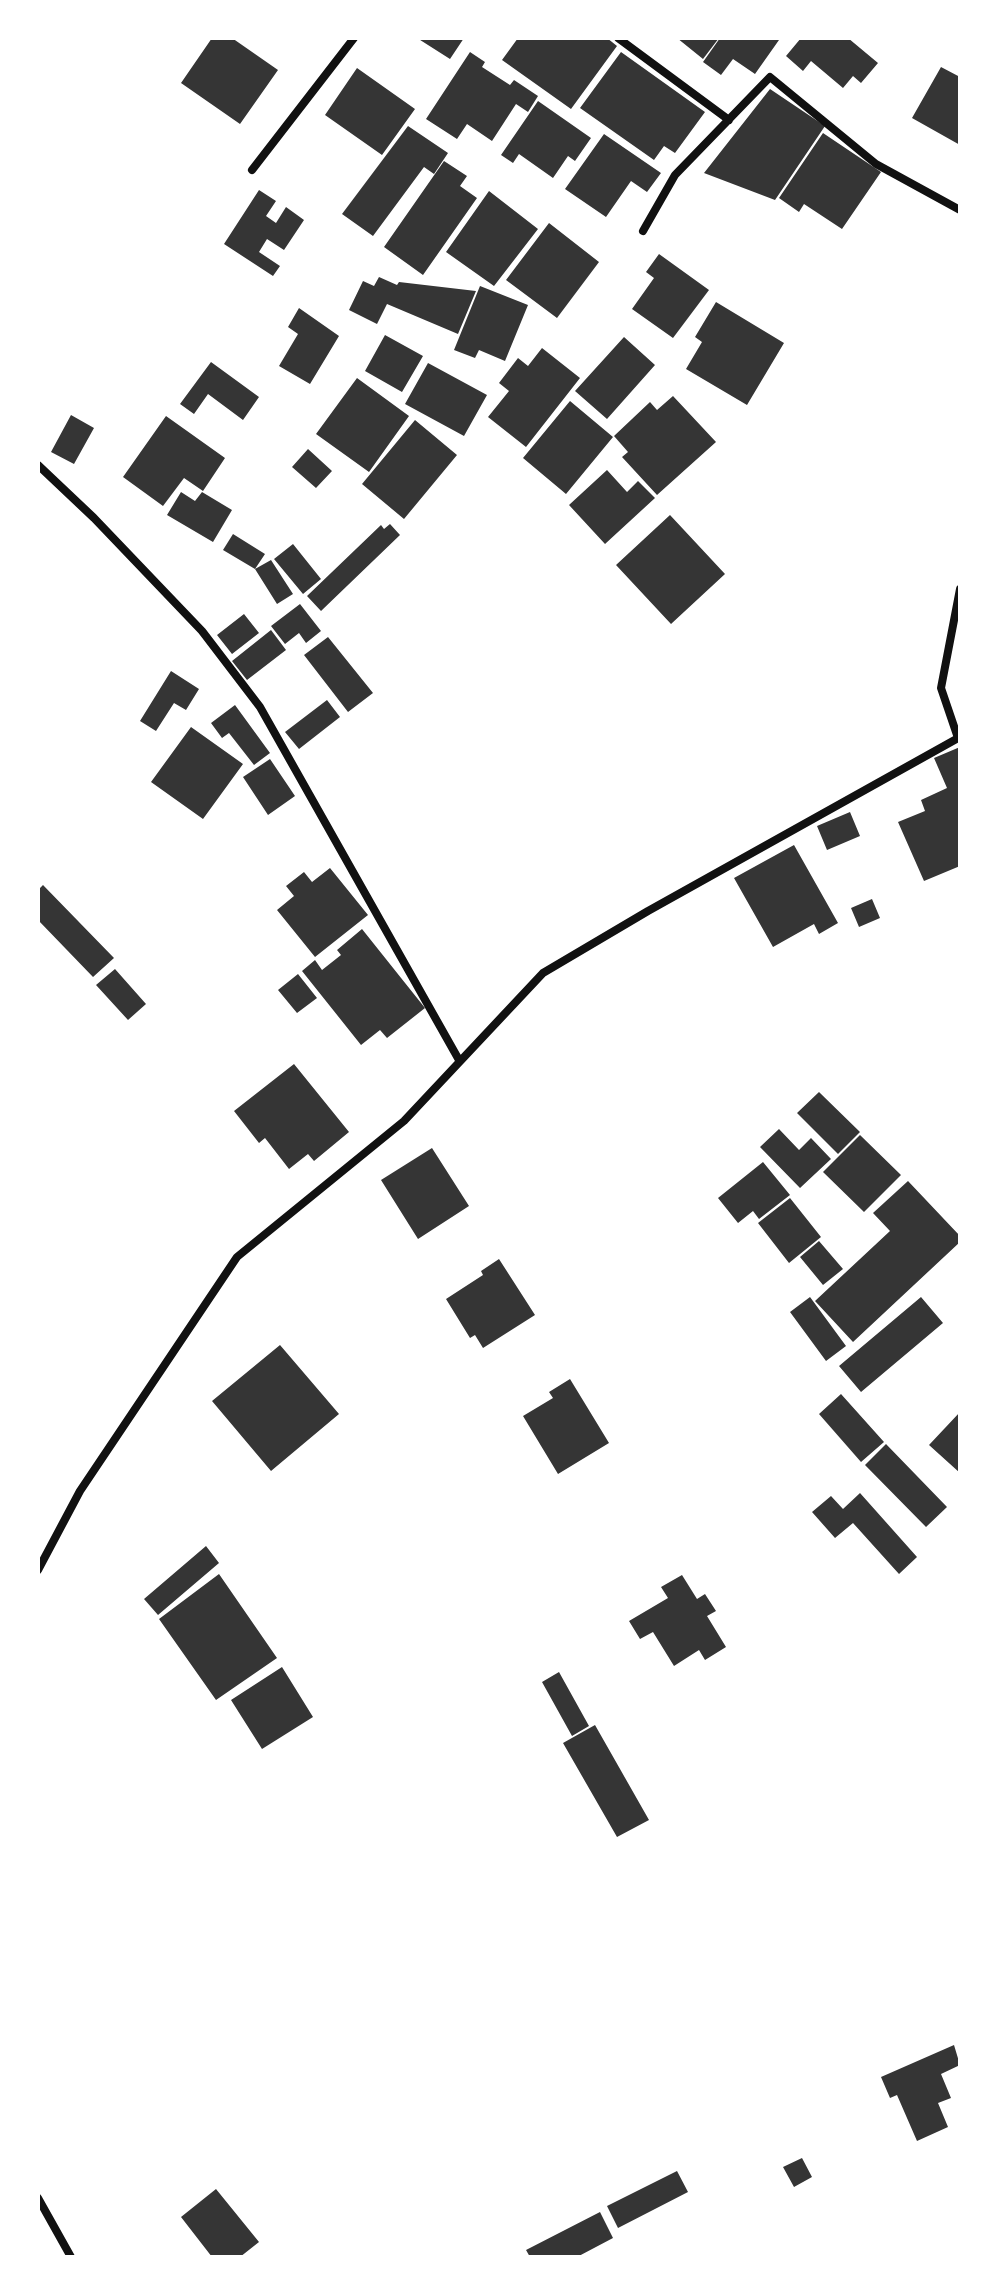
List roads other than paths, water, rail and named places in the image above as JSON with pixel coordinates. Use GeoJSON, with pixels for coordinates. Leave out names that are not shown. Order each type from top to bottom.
{"type":"FeatureCollection","features":[{"type":"Feature","properties":{"kind":"street"},"geometry":{"type":"LineString","coordinates":[[252,170],[354,38]]}},
{"type":"Feature","properties":{"kind":"street"},"geometry":{"type":"LineString","coordinates":[[618,38],[729,120]]}},
{"type":"Feature","properties":{"kind":"street"},"geometry":{"type":"LineString","coordinates":[[643,231],[675,175],[770,77],[876,164],[960,210]]}},
{"type":"Feature","properties":{"kind":"street"},"geometry":{"type":"LineString","coordinates":[[38,465],[94,518],[202,631],[260,707],[459,1060]]}},
{"type":"Feature","properties":{"kind":"street"},"geometry":{"type":"LineString","coordinates":[[38,1570],[80,1491],[237,1257],[404,1121],[543,973],[661,903],[959,737],[941,688],[960,589]]}},
{"type":"Feature","properties":{"kind":"street"},"geometry":{"type":"LineString","coordinates":[[38,2198],[71,2257]]}}]}
